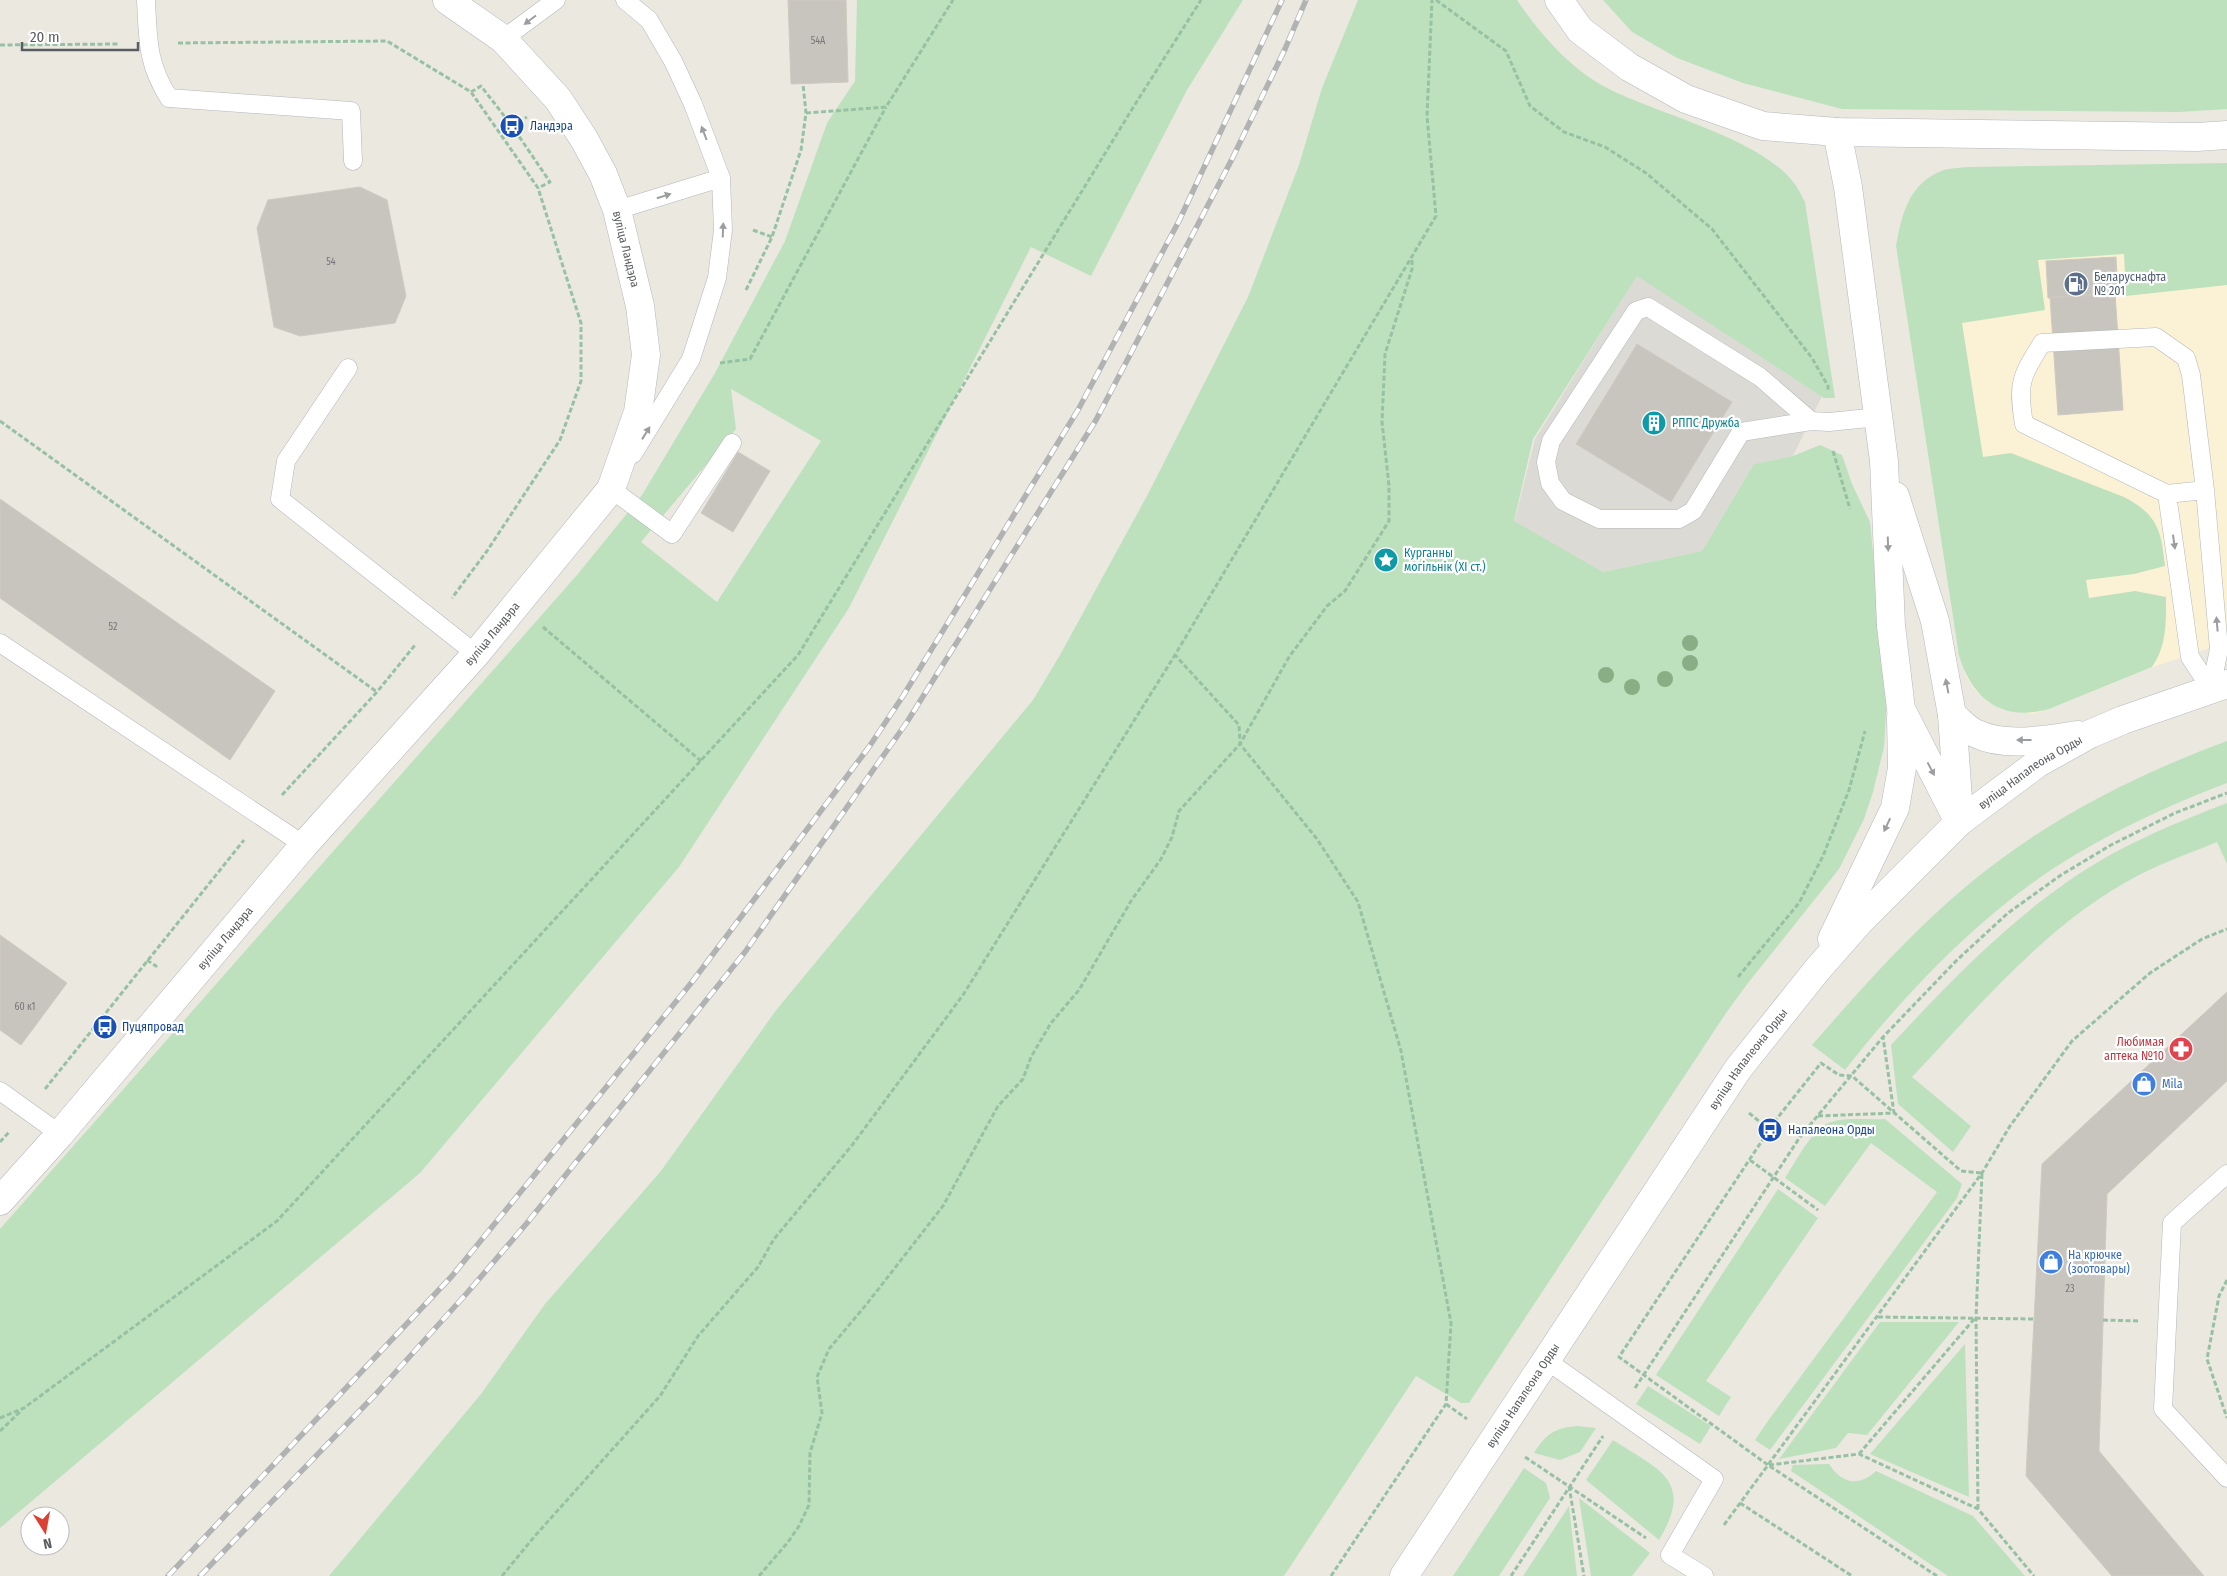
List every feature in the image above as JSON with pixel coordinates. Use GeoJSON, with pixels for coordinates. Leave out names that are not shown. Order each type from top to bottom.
{"type":"FeatureCollection","features":[{"type":"Feature","properties":{"kind":"main road","name":"вуліца Ландэра"},"geometry":{"type":"LineString","coordinates":[[0,1202],[60,1134],[304,845],[476,654],[611,489],[638,412],[646,355],[640,306],[618,210],[604,174],[558,99],[503,39],[447,0]]}},
{"type":"Feature","properties":{"kind":"main road"},"geometry":{"type":"LineString","coordinates":[[1559,0],[1580,30],[1629,66],[1686,99],[1763,126],[1838,132],[2198,137],[2227,135]]}},
{"type":"Feature","properties":{"kind":"main road"},"geometry":{"type":"LineString","coordinates":[[1817,970],[1895,808],[1902,768],[1901,709],[1891,626],[1884,461],[1848,187],[1838,132]]}},
{"type":"Feature","properties":{"kind":"main road"},"geometry":{"type":"LineString","coordinates":[[1884,461],[1935,621],[1952,715],[1959,822]]}},
{"type":"Feature","properties":{"kind":"main road","name":"вуліца Напалеона Орды"},"geometry":{"type":"LineString","coordinates":[[1404,1576],[1738,1068],[1817,970],[1901,878],[1959,822],[2038,763],[2090,734],[2124,720],[2219,687]]}},
{"type":"Feature","properties":{"kind":"main road"},"geometry":{"type":"LineString","coordinates":[[1901,709],[1959,822]]}},
{"type":"Feature","properties":{"kind":"main road"},"geometry":{"type":"LineString","coordinates":[[1952,715],[1976,734],[1995,740],[2030,740],[2090,734]]}},
{"type":"Feature","properties":{"kind":"lane"},"geometry":{"type":"LineString","coordinates":[[146,0],[148,44],[157,79],[169,98],[351,111],[353,161]]}},
{"type":"Feature","properties":{"kind":"lane"},"geometry":{"type":"LineString","coordinates":[[503,39],[556,0]]}},
{"type":"Feature","properties":{"kind":"lane"},"geometry":{"type":"LineString","coordinates":[[625,0],[649,20],[673,61],[693,104],[721,178],[724,230],[717,278],[691,359],[611,489],[672,534],[732,443]]}},
{"type":"Feature","properties":{"kind":"lane"},"geometry":{"type":"LineString","coordinates":[[618,210],[721,178]]}},
{"type":"Feature","properties":{"kind":"lane"},"geometry":{"type":"LineString","coordinates":[[1811,422],[1760,376],[1648,307],[1636,311],[1630,319],[1551,441],[1546,462],[1550,483],[1563,501],[1599,519],[1679,519],[1693,511],[1741,432],[1811,422],[1879,418]]}},
{"type":"Feature","properties":{"kind":"lane"},"geometry":{"type":"LineString","coordinates":[[2205,490],[2167,494],[2024,424],[2020,397],[2024,372],[2042,343],[2156,336],[2186,358],[2191,375],[2205,490],[2219,649],[2219,687]]}},
{"type":"Feature","properties":{"kind":"lane"},"geometry":{"type":"LineString","coordinates":[[348,368],[286,461],[280,500],[476,654]]}},
{"type":"Feature","properties":{"kind":"lane"},"geometry":{"type":"LineString","coordinates":[[2167,494],[2190,656],[2219,687]]}},
{"type":"Feature","properties":{"kind":"lane"},"geometry":{"type":"LineString","coordinates":[[0,643],[304,845]]}},
{"type":"Feature","properties":{"kind":"lane"},"geometry":{"type":"LineString","coordinates":[[0,1091],[60,1134]]}},
{"type":"Feature","properties":{"kind":"lane"},"geometry":{"type":"LineString","coordinates":[[2227,1174],[2172,1223],[2163,1409],[2227,1478]]}},
{"type":"Feature","properties":{"kind":"lane"},"geometry":{"type":"LineString","coordinates":[[1546,1360],[1714,1479],[1670,1555],[1699,1572]]}},
{"type":"Feature","properties":{"kind":"path"},"geometry":{"type":"LineString","coordinates":[[714,364],[750,358],[886,107],[953,0]]}},
{"type":"Feature","properties":{"kind":"path"},"geometry":{"type":"LineString","coordinates":[[0,1431],[24,1408],[277,1221],[798,656],[1134,106],[1201,0]]}},
{"type":"Feature","properties":{"kind":"path"},"geometry":{"type":"LineString","coordinates":[[502,1576],[534,1537],[660,1396],[698,1336],[758,1267],[774,1239],[853,1144],[962,995],[1043,869],[1114,750],[1175,655],[1412,257],[1436,216],[1427,116],[1432,0]]}},
{"type":"Feature","properties":{"kind":"path"},"geometry":{"type":"LineString","coordinates":[[1436,0],[1506,51],[1530,106],[1564,132],[1605,147],[1646,173],[1712,229],[1812,358],[1828,386],[1833,456],[1850,512]]}},
{"type":"Feature","properties":{"kind":"path"},"geometry":{"type":"LineString","coordinates":[[0,45],[387,41]]}},
{"type":"Feature","properties":{"kind":"path"},"geometry":{"type":"LineString","coordinates":[[743,297],[775,228],[801,150],[806,113],[803,84]]}},
{"type":"Feature","properties":{"kind":"path"},"geometry":{"type":"LineString","coordinates":[[471,92],[481,86],[512,126],[550,182],[538,188]]}},
{"type":"Feature","properties":{"kind":"path"},"geometry":{"type":"LineString","coordinates":[[806,113],[886,107]]}},
{"type":"Feature","properties":{"kind":"path"},"geometry":{"type":"LineString","coordinates":[[759,1576],[788,1542],[799,1526],[809,1505],[810,1453],[822,1413],[817,1376],[829,1349],[866,1305],[943,1206],[998,1106],[1023,1079],[1031,1057],[1051,1024],[1079,990],[1131,901],[1161,859],[1172,837],[1179,811],[1240,744],[1289,657],[1327,606],[1345,591],[1389,521],[1389,486],[1382,422],[1385,354],[1412,269],[1412,257]]}},
{"type":"Feature","properties":{"kind":"path"},"geometry":{"type":"LineString","coordinates":[[0,421],[377,692]]}},
{"type":"Feature","properties":{"kind":"path"},"geometry":{"type":"LineString","coordinates":[[517,605],[701,761]]}},
{"type":"Feature","properties":{"kind":"path"},"geometry":{"type":"LineString","coordinates":[[1175,655],[1239,725],[1240,744],[1317,839],[1358,902],[1401,1051],[1451,1323],[1446,1404],[1331,1576]]}},
{"type":"Feature","properties":{"kind":"path"},"geometry":{"type":"LineString","coordinates":[[1738,977],[1799,903],[1822,856],[1849,790],[1865,729]]}},
{"type":"Feature","properties":{"kind":"path"},"geometry":{"type":"LineString","coordinates":[[1511,1576],[1800,1137],[1883,1037],[1957,960],[2008,914],[2061,876],[2119,840],[2175,813],[2227,792]]}},
{"type":"Feature","properties":{"kind":"path"},"geometry":{"type":"LineString","coordinates":[[1699,1572],[1740,1503],[1982,1173],[2010,1126],[2072,1041],[2150,973],[2202,939],[2227,929]]}},
{"type":"Feature","properties":{"kind":"path"},"geometry":{"type":"LineString","coordinates":[[1883,1037],[1894,1113]]}},
{"type":"Feature","properties":{"kind":"path"},"geometry":{"type":"LineString","coordinates":[[1937,1576],[1768,1465],[1619,1357],[1775,1122],[1821,1063],[1839,1075],[1852,1076],[1961,1171],[1982,1173]]}},
{"type":"Feature","properties":{"kind":"path"},"geometry":{"type":"LineString","coordinates":[[1818,1116],[1894,1113]]}},
{"type":"Feature","properties":{"kind":"path"},"geometry":{"type":"LineString","coordinates":[[1750,1160],[1818,1210]]}},
{"type":"Feature","properties":{"kind":"path"},"geometry":{"type":"LineString","coordinates":[[1978,1509],[1976,1318],[1982,1173]]}},
{"type":"Feature","properties":{"kind":"path"},"geometry":{"type":"LineString","coordinates":[[2227,1280],[2219,1296],[2207,1359],[2227,1418]]}},
{"type":"Feature","properties":{"kind":"path"},"geometry":{"type":"LineString","coordinates":[[1878,1317],[2034,1319]]}},
{"type":"Feature","properties":{"kind":"path"},"geometry":{"type":"LineString","coordinates":[[1860,1454],[1976,1318]]}},
{"type":"Feature","properties":{"kind":"path"},"geometry":{"type":"LineString","coordinates":[[2103,1320],[2167,1322]]}},
{"type":"Feature","properties":{"kind":"path"},"geometry":{"type":"LineString","coordinates":[[0,1418],[24,1408]]}},
{"type":"Feature","properties":{"kind":"path"},"geometry":{"type":"LineString","coordinates":[[1768,1465],[1860,1454],[1978,1509],[2034,1576]]}},
{"type":"Feature","properties":{"kind":"path"},"geometry":{"type":"LineString","coordinates":[[1569,1486],[1670,1555]]}},
{"type":"Feature","properties":{"kind":"path"},"geometry":{"type":"LineString","coordinates":[[1569,1486],[1584,1576]]}},
{"type":"Feature","properties":{"kind":"path"},"geometry":{"type":"LineString","coordinates":[[1740,1503],[1852,1576]]}},
{"type":"Feature","properties":{"kind":"shaded area"},"geometry":{"type":"Polygon","coordinates":[[[2227,208],[2227,642],[2150,668],[2033,714],[2001,709],[1988,702],[1974,689],[1966,676],[1959,656],[1896,246],[2227,208]]]}},
{"type":"Feature","properties":{"kind":"shaded area"},"geometry":{"type":"Polygon","coordinates":[[[1637,275],[1822,396],[1793,456],[1754,464],[1702,551],[1603,572],[1514,523],[1535,439],[1637,275]]]}},
{"type":"Feature","properties":{"kind":"green space"},"geometry":{"type":"Polygon","coordinates":[[[857,0],[1243,0],[1187,90],[1091,276],[1031,247],[849,608],[679,867],[420,1173],[26,1506],[20,1506],[20,1511],[0,1528],[0,1229],[577,575],[642,495],[715,373],[785,241],[827,123],[855,81],[857,0]],[[731,389],[736,429],[641,542],[717,602],[821,441],[731,389]]]}},
{"type":"Feature","properties":{"kind":"green space"},"geometry":{"type":"Polygon","coordinates":[[[1358,0],[1517,0],[1557,50],[1595,81],[1630,99],[1734,140],[1778,167],[1800,192],[1805,202],[1835,398],[1824,398],[1637,276],[1533,439],[1514,521],[1603,572],[1702,551],[1754,464],[1793,456],[1820,445],[1842,455],[1852,484],[1870,522],[1887,695],[1884,747],[1873,792],[1864,819],[1839,869],[1726,1013],[1469,1403],[1461,1403],[1416,1376],[1284,1576],[329,1576],[481,1394],[545,1304],[661,1171],[777,1009],[1033,700],[1060,655],[1148,494],[1248,297],[1299,165],[1322,88],[1358,0]]]}},
{"type":"Feature","properties":{"kind":"green space"},"geometry":{"type":"Polygon","coordinates":[[[1603,0],[2227,0],[2227,109],[2179,112],[1842,109],[1743,83],[1677,58],[1632,32],[1603,0]]]}},
{"type":"Feature","properties":{"kind":"green space"},"geometry":{"type":"Polygon","coordinates":[[[2227,163],[2227,285],[2126,296],[2124,254],[2038,260],[2045,310],[1962,323],[1983,457],[2011,453],[2124,497],[2144,510],[2156,525],[2162,543],[2165,566],[2134,574],[2086,580],[2089,598],[2135,591],[2166,597],[2166,624],[2163,642],[2161,651],[2152,667],[2049,709],[2032,712],[2004,710],[1981,696],[1972,685],[1959,656],[1896,246],[1901,222],[1909,200],[1923,182],[1932,175],[1950,169],[1968,167],[2227,163]]]}},
{"type":"Feature","properties":{"kind":"green space"},"geometry":{"type":"Polygon","coordinates":[[[2227,741],[2227,783],[2160,811],[2095,843],[2024,889],[1968,935],[1916,987],[1845,1070],[1812,1045],[1877,972],[1923,926],[1971,882],[1997,862],[2051,825],[2108,793],[2167,765],[2227,741]]]}},
{"type":"Feature","properties":{"kind":"green space"},"geometry":{"type":"Polygon","coordinates":[[[2227,803],[2227,864],[2217,842],[2143,873],[2110,892],[2048,938],[2019,965],[1912,1077],[1971,1126],[1953,1152],[1898,1104],[1891,1045],[1953,980],[1996,939],[2042,900],[2105,858],[2165,828],[2227,803]]]}},
{"type":"Feature","properties":{"kind":"green space"},"geometry":{"type":"Polygon","coordinates":[[[1885,1119],[1962,1184],[1957,1198],[1770,1450],[1755,1440],[1937,1192],[1871,1143],[1825,1206],[1785,1178],[1805,1146],[1824,1125],[1837,1120],[1885,1119]]]}},
{"type":"Feature","properties":{"kind":"green space"},"geometry":{"type":"Polygon","coordinates":[[[1778,1189],[1818,1218],[1706,1381],[1731,1397],[1719,1416],[1656,1375],[1778,1189]]]}},
{"type":"Feature","properties":{"kind":"green space"},"geometry":{"type":"Polygon","coordinates":[[[1880,1322],[1959,1322],[1867,1435],[1848,1433],[1836,1448],[1779,1459],[1880,1322]]]}},
{"type":"Feature","properties":{"kind":"green space"},"geometry":{"type":"Polygon","coordinates":[[[1965,1344],[1969,1497],[1870,1454],[1965,1344]]]}},
{"type":"Feature","properties":{"kind":"green space"},"geometry":{"type":"Polygon","coordinates":[[[1648,1386],[1711,1426],[1700,1444],[1636,1404],[1648,1386]]]}},
{"type":"Feature","properties":{"kind":"green space"},"geometry":{"type":"Polygon","coordinates":[[[1577,1426],[1596,1428],[1580,1452],[1560,1460],[1534,1453],[1551,1433],[1562,1428],[1577,1426]]]}},
{"type":"Feature","properties":{"kind":"green space"},"geometry":{"type":"Polygon","coordinates":[[[1613,1440],[1645,1460],[1667,1479],[1672,1490],[1673,1503],[1669,1520],[1659,1540],[1586,1480],[1613,1440]]]}},
{"type":"Feature","properties":{"kind":"green space"},"geometry":{"type":"Polygon","coordinates":[[[1829,1464],[1839,1476],[1851,1481],[1863,1479],[1876,1471],[1973,1516],[2025,1576],[1948,1576],[1791,1471],[1793,1465],[1829,1464]]]}},
{"type":"Feature","properties":{"kind":"green space"},"geometry":{"type":"Polygon","coordinates":[[[1524,1468],[1546,1483],[1550,1498],[1499,1576],[1453,1576],[1524,1468]]]}},
{"type":"Feature","properties":{"kind":"green space"},"geometry":{"type":"Polygon","coordinates":[[[1579,1498],[1650,1553],[1632,1576],[1591,1576],[1579,1498]]]}},
{"type":"Feature","properties":{"kind":"green space"},"geometry":{"type":"Polygon","coordinates":[[[1569,1506],[1577,1576],[1523,1576],[1569,1506]]]}},
{"type":"Feature","properties":{"kind":"building"},"geometry":{"type":"Polygon","coordinates":[[[788,0],[846,0],[848,82],[791,84],[788,0]]]}},
{"type":"Feature","properties":{"kind":"building"},"geometry":{"type":"Polygon","coordinates":[[[360,187],[387,200],[406,296],[395,323],[300,336],[274,327],[257,228],[268,200],[360,187]]]}},
{"type":"Feature","properties":{"kind":"building"},"geometry":{"type":"Polygon","coordinates":[[[2116,257],[2118,294],[2048,298],[2046,261],[2116,257]]]}},
{"type":"Feature","properties":{"kind":"building"},"geometry":{"type":"Polygon","coordinates":[[[2115,293],[2123,410],[2058,415],[2050,297],[2115,293]]]}},
{"type":"Feature","properties":{"kind":"building","name":"РППС Дружба"},"geometry":{"type":"Polygon","coordinates":[[[1637,344],[1732,402],[1671,502],[1576,444],[1637,344]]]}},
{"type":"Feature","properties":{"kind":"building"},"geometry":{"type":"Polygon","coordinates":[[[738,452],[770,471],[733,532],[701,513],[738,452]]]}},
{"type":"Feature","properties":{"kind":"building"},"geometry":{"type":"Polygon","coordinates":[[[0,499],[275,691],[230,760],[0,598],[0,499]]]}},
{"type":"Feature","properties":{"kind":"building"},"geometry":{"type":"Polygon","coordinates":[[[0,935],[67,983],[21,1045],[0,1030],[0,935]]]}},
{"type":"Feature","properties":{"kind":"building"},"geometry":{"type":"Polygon","coordinates":[[[2227,992],[2227,1081],[2107,1194],[2099,1451],[2204,1576],[2112,1576],[2026,1476],[2042,1164],[2227,992]]]}},
{"type":"Feature","properties":{"kind":"railway"},"geometry":{"type":"LineString","coordinates":[[168,1576],[452,1276],[692,982],[869,747],[903,696],[1078,410],[1179,221],[1282,0]]}},
{"type":"Feature","properties":{"kind":"railway"},"geometry":{"type":"LineString","coordinates":[[200,1576],[375,1395],[527,1223],[745,952],[907,722],[1096,420],[1232,159],[1285,49],[1306,0]]}},
{"type":"Feature","properties":{"kind":"place","name":"Ландэра"},"geometry":{"type":"Point","coordinates":[512,126]}},
{"type":"Feature","properties":{"kind":"place","name":"Беларуснафта № 201"},"geometry":{"type":"Point","coordinates":[2076,284]}},
{"type":"Feature","properties":{"kind":"place","name":"РППС Дружба"},"geometry":{"type":"Point","coordinates":[1654,423]}},
{"type":"Feature","properties":{"kind":"place","name":"Курганны могільнік (XI ст.)"},"geometry":{"type":"Point","coordinates":[1386,560]}},
{"type":"Feature","properties":{"kind":"place","name":"Пуцяпровад"},"geometry":{"type":"Point","coordinates":[105,1027]}},
{"type":"Feature","properties":{"kind":"place","name":"Любимая аптека №10"},"geometry":{"type":"Point","coordinates":[2181,1049]}},
{"type":"Feature","properties":{"kind":"place","name":"Mila"},"geometry":{"type":"Point","coordinates":[2144,1084]}},
{"type":"Feature","properties":{"kind":"place","name":"Напалеона Орды"},"geometry":{"type":"Point","coordinates":[1770,1130]}},
{"type":"Feature","properties":{"kind":"place","name":"На крючке (зоотовары)"},"geometry":{"type":"Point","coordinates":[2051,1262]}}]}
